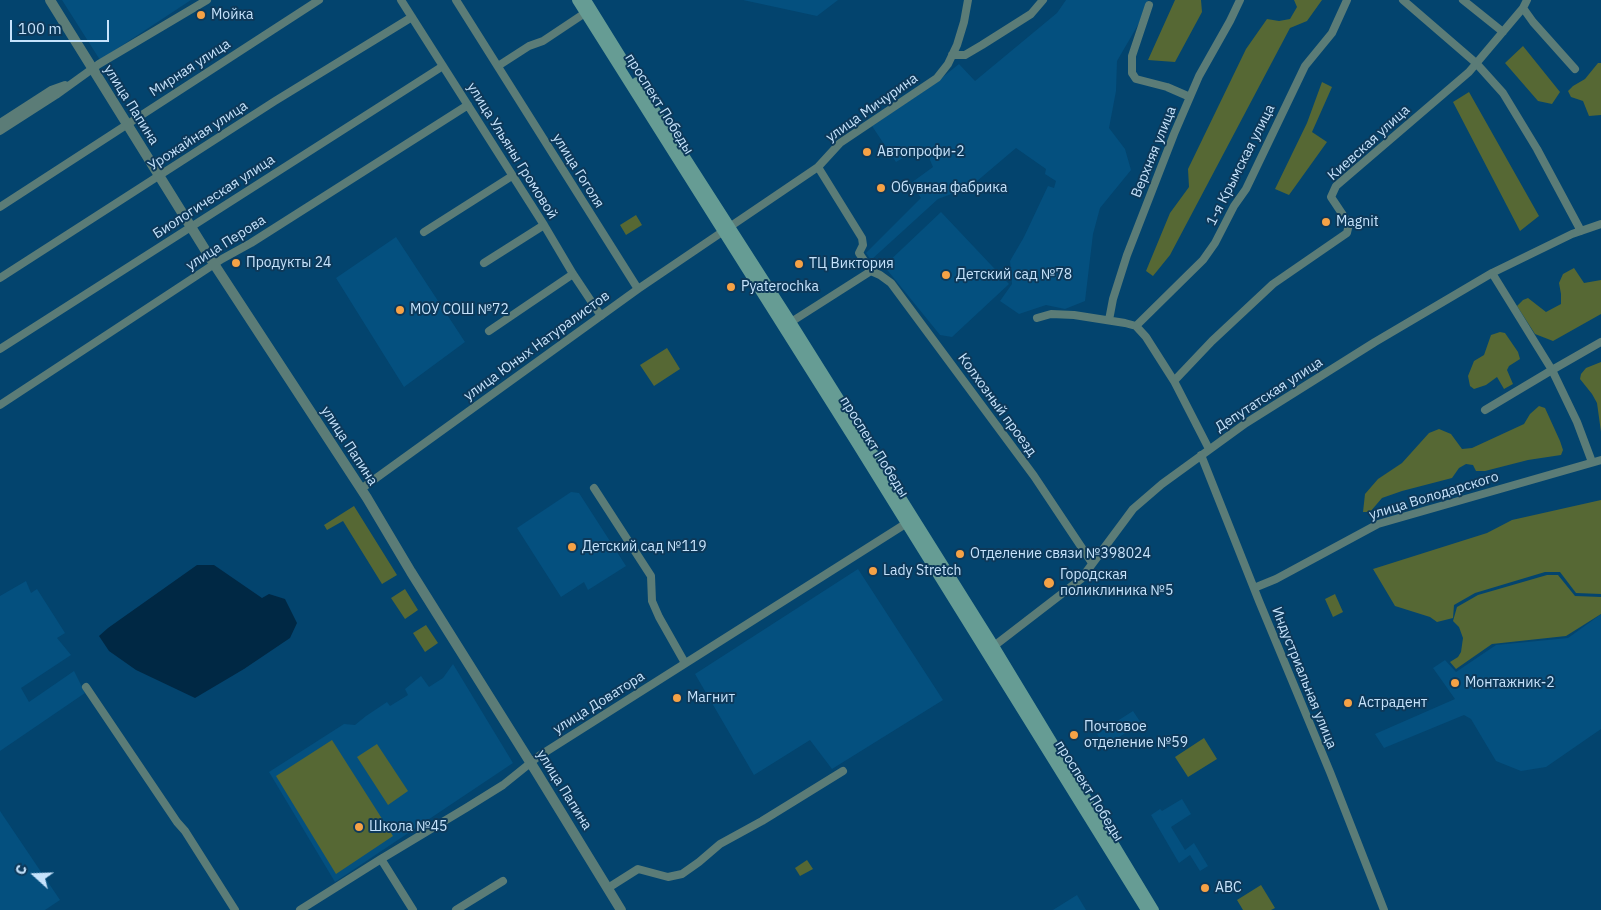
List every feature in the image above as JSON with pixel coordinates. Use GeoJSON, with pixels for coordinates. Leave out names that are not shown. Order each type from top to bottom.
{"type":"FeatureCollection","features":[{"type":"Feature","properties":{"kind":"main road","name":"проспект Победы"},"geometry":{"type":"LineString","coordinates":[[577,0],[726,228],[791,322],[1019,704],[1146,910]]}},
{"type":"Feature","properties":{"kind":"main road","name":"проспект Победы"},"geometry":{"type":"LineString","coordinates":[[586,0],[726,228],[910,521],[994,646],[1154,910]]}},
{"type":"Feature","properties":{"kind":"street","name":"улица Папина"},"geometry":{"type":"LineString","coordinates":[[50,0],[214,264],[361,489],[621,910]]}},
{"type":"Feature","properties":{"kind":"street"},"geometry":{"type":"LineString","coordinates":[[0,131],[92,69],[207,0]]}},
{"type":"Feature","properties":{"kind":"street","name":"Мирная улица"},"geometry":{"type":"LineString","coordinates":[[0,207],[319,0]]}},
{"type":"Feature","properties":{"kind":"street","name":"улица Ульяны Громовой"},"geometry":{"type":"LineString","coordinates":[[401,0],[601,316]]}},
{"type":"Feature","properties":{"kind":"street","name":"улица Гоголя"},"geometry":{"type":"LineString","coordinates":[[456,0],[638,289]]}},
{"type":"Feature","properties":{"kind":"street","name":"улица Мичурина"},"geometry":{"type":"LineString","coordinates":[[726,228],[818,167],[840,143],[937,78],[948,64],[952,55],[964,22],[968,0]]}},
{"type":"Feature","properties":{"kind":"street"},"geometry":{"type":"LineString","coordinates":[[952,55],[965,55],[982,45],[1031,14],[1043,0]]}},
{"type":"Feature","properties":{"kind":"street","name":"Верхняя улица"},"geometry":{"type":"LineString","coordinates":[[1109,320],[1113,299],[1134,234],[1190,97],[1240,0]]}},
{"type":"Feature","properties":{"kind":"street","name":"1-я Крымская улица"},"geometry":{"type":"LineString","coordinates":[[1136,326],[1203,260],[1215,243],[1234,206],[1246,189],[1305,66],[1332,33],[1347,0]]}},
{"type":"Feature","properties":{"kind":"street"},"geometry":{"type":"LineString","coordinates":[[1403,0],[1476,63],[1503,93],[1537,149],[1581,231]]}},
{"type":"Feature","properties":{"kind":"street"},"geometry":{"type":"LineString","coordinates":[[1464,0],[1503,32]]}},
{"type":"Feature","properties":{"kind":"street","name":"Киевская улица"},"geometry":{"type":"LineString","coordinates":[[1174,381],[1212,341],[1272,284],[1347,232],[1349,224],[1331,197],[1336,186],[1469,72],[1528,0]]}},
{"type":"Feature","properties":{"kind":"street"},"geometry":{"type":"LineString","coordinates":[[1150,5],[1132,56],[1132,73],[1136,79],[1190,97]]}},
{"type":"Feature","properties":{"kind":"street"},"geometry":{"type":"LineString","coordinates":[[1523,8],[1575,69]]}},
{"type":"Feature","properties":{"kind":"street"},"geometry":{"type":"LineString","coordinates":[[498,66],[529,46],[543,41],[585,14]]}},
{"type":"Feature","properties":{"kind":"street","name":"Урожайная улица"},"geometry":{"type":"LineString","coordinates":[[0,278],[412,16]]}},
{"type":"Feature","properties":{"kind":"street","name":"Биологическая улица"},"geometry":{"type":"LineString","coordinates":[[0,349],[443,66]]}},
{"type":"Feature","properties":{"kind":"street"},"geometry":{"type":"LineString","coordinates":[[0,123],[51,90],[74,81]]}},
{"type":"Feature","properties":{"kind":"street","name":"улица Перова"},"geometry":{"type":"LineString","coordinates":[[0,405],[214,264],[251,243],[468,105]]}},
{"type":"Feature","properties":{"kind":"street"},"geometry":{"type":"LineString","coordinates":[[791,322],[871,271],[860,253],[863,245],[862,238],[818,167]]}},
{"type":"Feature","properties":{"kind":"street"},"geometry":{"type":"LineString","coordinates":[[424,232],[512,176]]}},
{"type":"Feature","properties":{"kind":"street","name":"Депутатская улица"},"geometry":{"type":"LineString","coordinates":[[994,646],[1081,579],[1133,509],[1162,484],[1246,422],[1375,342],[1492,273],[1581,231],[1601,224]]}},
{"type":"Feature","properties":{"kind":"street"},"geometry":{"type":"LineString","coordinates":[[484,263],[544,225]]}},
{"type":"Feature","properties":{"kind":"street","name":"улица Юных Натуралистов"},"geometry":{"type":"LineString","coordinates":[[361,489],[638,289],[726,228]]}},
{"type":"Feature","properties":{"kind":"street","name":"Колхозный проезд"},"geometry":{"type":"LineString","coordinates":[[871,271],[880,275],[891,284],[1034,476],[1092,563]]}},
{"type":"Feature","properties":{"kind":"street"},"geometry":{"type":"LineString","coordinates":[[1492,273],[1552,370],[1592,462]]}},
{"type":"Feature","properties":{"kind":"street"},"geometry":{"type":"LineString","coordinates":[[489,331],[573,274]]}},
{"type":"Feature","properties":{"kind":"street"},"geometry":{"type":"LineString","coordinates":[[1037,318],[1051,314],[1074,314],[1136,326],[1146,337],[1174,381],[1209,449]]}},
{"type":"Feature","properties":{"kind":"street"},"geometry":{"type":"LineString","coordinates":[[1485,410],[1601,342]]}},
{"type":"Feature","properties":{"kind":"street","name":"Индустриальная улица"},"geometry":{"type":"LineString","coordinates":[[1201,455],[1384,910]]}},
{"type":"Feature","properties":{"kind":"street","name":"улица Володарского"},"geometry":{"type":"LineString","coordinates":[[1254,588],[1276,579],[1378,524],[1601,460]]}},
{"type":"Feature","properties":{"kind":"street"},"geometry":{"type":"LineString","coordinates":[[594,488],[651,576],[652,601],[685,663]]}},
{"type":"Feature","properties":{"kind":"street","name":"улица Доватора"},"geometry":{"type":"LineString","coordinates":[[300,910],[503,785],[530,762],[910,521]]}},
{"type":"Feature","properties":{"kind":"street"},"geometry":{"type":"LineString","coordinates":[[86,687],[176,822],[185,831],[235,910]]}},
{"type":"Feature","properties":{"kind":"street"},"geometry":{"type":"LineString","coordinates":[[608,888],[638,869],[668,877],[682,874],[720,844],[762,821],[843,771]]}},
{"type":"Feature","properties":{"kind":"street"},"geometry":{"type":"LineString","coordinates":[[381,859],[413,910]]}},
{"type":"Feature","properties":{"kind":"street"},"geometry":{"type":"LineString","coordinates":[[456,910],[503,881]]}},
{"type":"Feature","properties":{"kind":"shaded area"},"geometry":{"type":"Polygon","coordinates":[[[62,0],[191,0],[100,60],[62,0]]]}},
{"type":"Feature","properties":{"kind":"shaded area"},"geometry":{"type":"Polygon","coordinates":[[[743,0],[838,0],[817,16],[743,0]]]}},
{"type":"Feature","properties":{"kind":"shaded area"},"geometry":{"type":"Polygon","coordinates":[[[1066,0],[1148,0],[1142,18],[1117,61],[1116,91],[1109,128],[1125,149],[1131,170],[1100,208],[1093,234],[1085,301],[1065,309],[1046,305],[1019,314],[1000,301],[1012,284],[1010,261],[1024,237],[1048,186],[1054,188],[1056,181],[1045,174],[1046,169],[1016,148],[970,187],[938,199],[871,260],[866,253],[921,198],[911,183],[933,167],[930,155],[924,146],[896,162],[872,126],[959,64],[975,81],[1057,13],[1066,0]]]}},
{"type":"Feature","properties":{"kind":"shaded area","name":"Детский сад №78"},"geometry":{"type":"Polygon","coordinates":[[[941,212],[1009,284],[952,337],[940,335],[884,266],[941,212]]]}},
{"type":"Feature","properties":{"kind":"shaded area","name":"МОУ СОШ №72"},"geometry":{"type":"Polygon","coordinates":[[[396,237],[465,342],[404,387],[336,278],[396,237]]]}},
{"type":"Feature","properties":{"kind":"shaded area","name":"Детский сад №119"},"geometry":{"type":"Polygon","coordinates":[[[571,492],[579,493],[626,566],[588,590],[584,582],[561,597],[517,528],[571,492]]]}},
{"type":"Feature","properties":{"kind":"shaded area"},"geometry":{"type":"Polygon","coordinates":[[[197,565],[214,565],[262,598],[269,594],[285,599],[297,623],[290,638],[244,669],[195,698],[136,670],[109,651],[99,636],[197,565]]]}},
{"type":"Feature","properties":{"kind":"shaded area"},"geometry":{"type":"Polygon","coordinates":[[[858,569],[943,700],[832,769],[810,740],[754,775],[695,674],[858,569]]]}},
{"type":"Feature","properties":{"kind":"shaded area"},"geometry":{"type":"Polygon","coordinates":[[[26,581],[31,593],[37,589],[65,633],[57,638],[71,655],[21,688],[29,702],[74,671],[85,693],[0,751],[0,596],[26,581]]]}},
{"type":"Feature","properties":{"kind":"shaded area"},"geometry":{"type":"Polygon","coordinates":[[[1600,615],[1601,729],[1546,767],[1521,771],[1496,761],[1471,719],[1464,715],[1384,748],[1375,734],[1455,699],[1433,668],[1445,660],[1456,672],[1496,645],[1568,638],[1600,615]]]}},
{"type":"Feature","properties":{"kind":"shaded area","name":"Школа №45"},"geometry":{"type":"Polygon","coordinates":[[[453,664],[513,763],[335,882],[269,772],[344,724],[355,725],[387,702],[390,706],[408,695],[405,689],[421,676],[429,687],[443,678],[453,664]]]}},
{"type":"Feature","properties":{"kind":"shaded area"},"geometry":{"type":"Polygon","coordinates":[[[1133,711],[1141,723],[1105,746],[1097,734],[1133,711]]]}},
{"type":"Feature","properties":{"kind":"shaded area"},"geometry":{"type":"Polygon","coordinates":[[[1182,799],[1191,814],[1171,827],[1185,850],[1194,843],[1208,866],[1200,871],[1190,855],[1179,863],[1151,815],[1182,799]]]}},
{"type":"Feature","properties":{"kind":"shaded area"},"geometry":{"type":"Polygon","coordinates":[[[0,811],[60,900],[45,910],[0,910],[0,811]]]}},
{"type":"Feature","properties":{"kind":"shaded area"},"geometry":{"type":"Polygon","coordinates":[[[1077,895],[1086,910],[1053,910],[1077,895]]]}},
{"type":"Feature","properties":{"kind":"green space"},"geometry":{"type":"Polygon","coordinates":[[[1175,0],[1201,0],[1202,12],[1175,62],[1148,60],[1175,0]]]}},
{"type":"Feature","properties":{"kind":"green space"},"geometry":{"type":"Polygon","coordinates":[[[1294,0],[1322,0],[1307,21],[1290,28],[1170,255],[1153,276],[1146,271],[1170,213],[1189,187],[1188,169],[1246,49],[1267,19],[1279,21],[1290,19],[1297,7],[1294,0]]]}},
{"type":"Feature","properties":{"kind":"green space"},"geometry":{"type":"Polygon","coordinates":[[[1523,46],[1560,92],[1552,104],[1538,101],[1505,63],[1523,46]]]}},
{"type":"Feature","properties":{"kind":"green space"},"geometry":{"type":"Polygon","coordinates":[[[1598,63],[1601,63],[1601,115],[1589,116],[1583,101],[1571,97],[1568,91],[1585,79],[1598,63]]]}},
{"type":"Feature","properties":{"kind":"green space"},"geometry":{"type":"Polygon","coordinates":[[[1322,82],[1332,87],[1312,132],[1327,142],[1289,195],[1275,189],[1307,123],[1322,82]]]}},
{"type":"Feature","properties":{"kind":"green space"},"geometry":{"type":"Polygon","coordinates":[[[1469,92],[1539,216],[1520,231],[1453,102],[1469,92]]]}},
{"type":"Feature","properties":{"kind":"green space"},"geometry":{"type":"Polygon","coordinates":[[[636,215],[642,225],[626,235],[620,225],[636,215]]]}},
{"type":"Feature","properties":{"kind":"green space"},"geometry":{"type":"Polygon","coordinates":[[[1574,268],[1584,283],[1601,280],[1601,314],[1553,341],[1535,334],[1517,306],[1528,298],[1546,312],[1561,304],[1559,283],[1563,274],[1574,268]]]}},
{"type":"Feature","properties":{"kind":"green space"},"geometry":{"type":"Polygon","coordinates":[[[1500,332],[1505,333],[1518,352],[1520,359],[1509,366],[1507,370],[1513,384],[1504,389],[1497,377],[1486,385],[1474,389],[1470,386],[1468,376],[1474,361],[1484,355],[1491,335],[1500,332]]]}},
{"type":"Feature","properties":{"kind":"green space"},"geometry":{"type":"Polygon","coordinates":[[[667,348],[680,369],[654,386],[640,365],[667,348]]]}},
{"type":"Feature","properties":{"kind":"green space"},"geometry":{"type":"Polygon","coordinates":[[[1601,362],[1601,432],[1597,403],[1580,379],[1581,374],[1586,368],[1601,362]]]}},
{"type":"Feature","properties":{"kind":"green space"},"geometry":{"type":"Polygon","coordinates":[[[1539,406],[1545,408],[1560,441],[1563,450],[1561,455],[1528,460],[1485,471],[1476,471],[1473,465],[1466,464],[1459,468],[1452,478],[1382,498],[1370,512],[1363,512],[1365,494],[1378,479],[1402,463],[1429,433],[1439,429],[1451,434],[1462,449],[1472,448],[1524,424],[1530,414],[1539,406]]]}},
{"type":"Feature","properties":{"kind":"green space"},"geometry":{"type":"Polygon","coordinates":[[[1601,500],[1601,594],[1576,593],[1560,572],[1545,572],[1475,593],[1454,605],[1453,618],[1437,622],[1430,617],[1395,606],[1373,569],[1487,533],[1512,520],[1601,500]]]}},
{"type":"Feature","properties":{"kind":"green space"},"geometry":{"type":"Polygon","coordinates":[[[354,506],[397,575],[382,584],[343,521],[327,530],[324,525],[354,506]]]}},
{"type":"Feature","properties":{"kind":"green space"},"geometry":{"type":"Polygon","coordinates":[[[1547,575],[1558,575],[1575,596],[1601,597],[1601,614],[1566,636],[1492,644],[1456,669],[1450,662],[1458,657],[1461,652],[1463,638],[1459,627],[1453,621],[1457,607],[1478,595],[1547,575]]]}},
{"type":"Feature","properties":{"kind":"green space"},"geometry":{"type":"Polygon","coordinates":[[[405,589],[418,610],[405,619],[391,598],[405,589]]]}},
{"type":"Feature","properties":{"kind":"green space"},"geometry":{"type":"Polygon","coordinates":[[[1335,594],[1343,612],[1333,617],[1325,599],[1335,594]]]}},
{"type":"Feature","properties":{"kind":"green space"},"geometry":{"type":"Polygon","coordinates":[[[426,625],[438,643],[425,652],[413,633],[426,625]]]}},
{"type":"Feature","properties":{"kind":"green space"},"geometry":{"type":"Polygon","coordinates":[[[1204,738],[1217,759],[1188,777],[1175,757],[1204,738]]]}},
{"type":"Feature","properties":{"kind":"green space"},"geometry":{"type":"Polygon","coordinates":[[[332,740],[393,836],[336,874],[276,776],[332,740]]]}},
{"type":"Feature","properties":{"kind":"green space"},"geometry":{"type":"Polygon","coordinates":[[[377,744],[408,791],[388,805],[357,757],[377,744]]]}},
{"type":"Feature","properties":{"kind":"green space"},"geometry":{"type":"Polygon","coordinates":[[[807,860],[813,869],[800,876],[795,868],[807,860]]]}},
{"type":"Feature","properties":{"kind":"green space"},"geometry":{"type":"Polygon","coordinates":[[[1261,885],[1275,908],[1271,910],[1243,910],[1237,900],[1261,885]]]}},
{"type":"Feature","properties":{"kind":"place","name":"Мойка"},"geometry":{"type":"Point","coordinates":[201,15]}},
{"type":"Feature","properties":{"kind":"place","name":"Автопрофи-2"},"geometry":{"type":"Point","coordinates":[867,152]}},
{"type":"Feature","properties":{"kind":"place","name":"Обувная фабрика"},"geometry":{"type":"Point","coordinates":[881,188]}},
{"type":"Feature","properties":{"kind":"place","name":"Magnit"},"geometry":{"type":"Point","coordinates":[1326,222]}},
{"type":"Feature","properties":{"kind":"place","name":"Продукты 24"},"geometry":{"type":"Point","coordinates":[236,263]}},
{"type":"Feature","properties":{"kind":"place","name":"ТЦ Виктория"},"geometry":{"type":"Point","coordinates":[799,264]}},
{"type":"Feature","properties":{"kind":"place","name":"Детский сад №78"},"geometry":{"type":"Point","coordinates":[946,275]}},
{"type":"Feature","properties":{"kind":"place","name":"Pyaterochka"},"geometry":{"type":"Point","coordinates":[731,287]}},
{"type":"Feature","properties":{"kind":"place","name":"МОУ СОШ №72"},"geometry":{"type":"Point","coordinates":[400,310]}},
{"type":"Feature","properties":{"kind":"place","name":"Детский сад №119"},"geometry":{"type":"Point","coordinates":[572,547]}},
{"type":"Feature","properties":{"kind":"place","name":"Отделение связи №398024"},"geometry":{"type":"Point","coordinates":[960,554]}},
{"type":"Feature","properties":{"kind":"place","name":"Lady Stretch"},"geometry":{"type":"Point","coordinates":[873,571]}},
{"type":"Feature","properties":{"kind":"place","name":"Городская поликлиника №5"},"geometry":{"type":"Point","coordinates":[1049,583]}},
{"type":"Feature","properties":{"kind":"place","name":"Монтажник-2"},"geometry":{"type":"Point","coordinates":[1455,683]}},
{"type":"Feature","properties":{"kind":"place","name":"Магнит"},"geometry":{"type":"Point","coordinates":[677,698]}},
{"type":"Feature","properties":{"kind":"place","name":"Астрадент"},"geometry":{"type":"Point","coordinates":[1348,703]}},
{"type":"Feature","properties":{"kind":"place","name":"Почтовое отделение №59"},"geometry":{"type":"Point","coordinates":[1074,735]}},
{"type":"Feature","properties":{"kind":"place","name":"Школа №45"},"geometry":{"type":"Point","coordinates":[359,827]}},
{"type":"Feature","properties":{"kind":"place","name":"АВС"},"geometry":{"type":"Point","coordinates":[1205,888]}}]}
